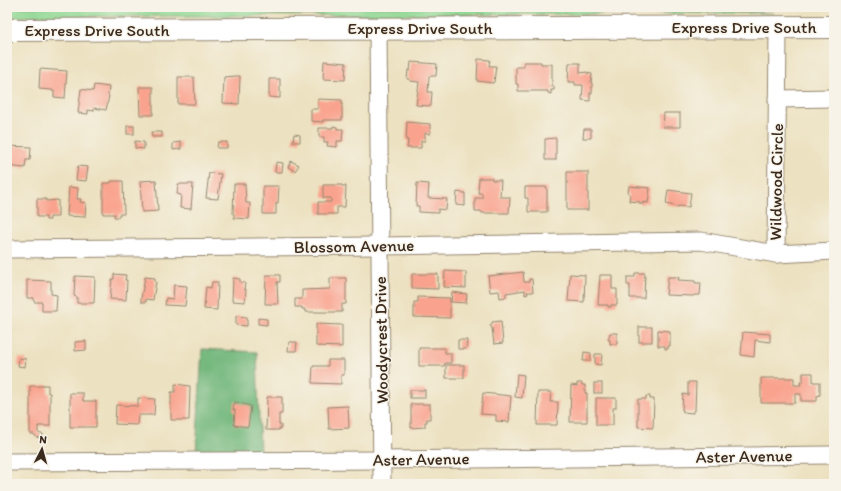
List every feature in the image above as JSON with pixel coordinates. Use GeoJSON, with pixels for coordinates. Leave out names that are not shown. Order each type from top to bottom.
{"type":"FeatureCollection","features":[{"type":"Feature","properties":{"kind":"main road","name":"Express Drive South"},"geometry":{"type":"LineString","coordinates":[[7,30],[834,27]]}},
{"type":"Feature","properties":{"kind":"street","name":"Wildwood Circle"},"geometry":{"type":"LineString","coordinates":[[778,27],[776,254],[834,251]]}},
{"type":"Feature","properties":{"kind":"street","name":"Woodycrest Drive"},"geometry":{"type":"LineString","coordinates":[[378,28],[382,484]]}},
{"type":"Feature","properties":{"kind":"street","name":"Wildwood Circle"},"geometry":{"type":"LineString","coordinates":[[777,99],[834,98]]}},
{"type":"Feature","properties":{"kind":"street","name":"Blossom Avenue"},"geometry":{"type":"LineString","coordinates":[[7,249],[380,246],[701,241],[776,254]]}},
{"type":"Feature","properties":{"kind":"street","name":"Aster Avenue"},"geometry":{"type":"LineString","coordinates":[[7,462],[382,460],[834,454]]}},
{"type":"Feature","properties":{"kind":"green space"},"geometry":{"type":"Polygon","coordinates":[[[7,7],[681,7],[773,13],[7,17],[7,7]]]}},
{"type":"Feature","properties":{"kind":"green space"},"geometry":{"type":"Polygon","coordinates":[[[202,349],[257,352],[260,454],[196,454],[202,349]]]}},
{"type":"Feature","properties":{"kind":"building"},"geometry":{"type":"Polygon","coordinates":[[[478,59],[490,60],[489,66],[496,66],[493,83],[477,81],[478,59]]]}},
{"type":"Feature","properties":{"kind":"building"},"geometry":{"type":"Polygon","coordinates":[[[324,61],[346,63],[345,80],[323,79],[324,61]]]}},
{"type":"Feature","properties":{"kind":"building"},"geometry":{"type":"Polygon","coordinates":[[[411,62],[437,64],[436,76],[429,76],[428,92],[432,92],[431,106],[416,105],[419,82],[410,81],[410,79],[407,79],[411,62]]]}},
{"type":"Feature","properties":{"kind":"building"},"geometry":{"type":"Polygon","coordinates":[[[524,62],[541,62],[541,64],[552,64],[552,86],[554,86],[554,90],[551,90],[551,94],[548,93],[548,91],[518,91],[518,84],[516,84],[516,67],[524,67],[524,62]]]}},
{"type":"Feature","properties":{"kind":"building"},"geometry":{"type":"Polygon","coordinates":[[[569,63],[580,63],[580,73],[587,72],[592,74],[592,93],[590,93],[590,101],[582,100],[583,85],[575,85],[575,82],[568,82],[569,63]]]}},
{"type":"Feature","properties":{"kind":"building"},"geometry":{"type":"Polygon","coordinates":[[[40,69],[67,71],[65,98],[54,97],[54,91],[52,90],[39,89],[40,69]]]}},
{"type":"Feature","properties":{"kind":"building"},"geometry":{"type":"Polygon","coordinates":[[[240,76],[239,104],[223,103],[224,77],[240,76]]]}},
{"type":"Feature","properties":{"kind":"building"},"geometry":{"type":"Polygon","coordinates":[[[178,77],[194,77],[195,104],[178,104],[178,77]]]}},
{"type":"Feature","properties":{"kind":"building"},"geometry":{"type":"Polygon","coordinates":[[[269,79],[280,79],[280,98],[269,97],[269,79]]]}},
{"type":"Feature","properties":{"kind":"building"},"geometry":{"type":"Polygon","coordinates":[[[94,85],[109,87],[106,110],[94,108],[94,111],[88,110],[88,114],[78,113],[81,89],[93,91],[94,85]]]}},
{"type":"Feature","properties":{"kind":"building"},"geometry":{"type":"Polygon","coordinates":[[[139,87],[153,87],[153,115],[140,115],[139,87]]]}},
{"type":"Feature","properties":{"kind":"building"},"geometry":{"type":"Polygon","coordinates":[[[318,99],[342,100],[342,120],[323,120],[323,122],[311,121],[311,109],[318,109],[318,99]]]}},
{"type":"Feature","properties":{"kind":"building"},"geometry":{"type":"Polygon","coordinates":[[[664,113],[680,113],[680,127],[663,127],[664,113]]]}},
{"type":"Feature","properties":{"kind":"building"},"geometry":{"type":"Polygon","coordinates":[[[407,122],[430,124],[430,134],[425,133],[425,141],[421,141],[421,148],[407,148],[407,122]]]}},
{"type":"Feature","properties":{"kind":"building"},"geometry":{"type":"Polygon","coordinates":[[[127,126],[134,126],[134,134],[127,134],[127,126]]]}},
{"type":"Feature","properties":{"kind":"building"},"geometry":{"type":"Polygon","coordinates":[[[333,126],[337,127],[337,129],[343,129],[342,141],[337,141],[337,147],[327,146],[328,142],[324,142],[324,137],[319,137],[319,128],[333,128],[333,126]]]}},
{"type":"Feature","properties":{"kind":"building"},"geometry":{"type":"Polygon","coordinates":[[[584,129],[591,129],[591,138],[583,138],[584,129]]]}},
{"type":"Feature","properties":{"kind":"building"},"geometry":{"type":"Polygon","coordinates":[[[151,132],[162,132],[162,137],[152,137],[151,132]]]}},
{"type":"Feature","properties":{"kind":"building"},"geometry":{"type":"Polygon","coordinates":[[[294,134],[300,135],[300,142],[293,142],[294,134]]]}},
{"type":"Feature","properties":{"kind":"building"},"geometry":{"type":"Polygon","coordinates":[[[556,138],[556,160],[545,160],[545,139],[556,138]]]}},
{"type":"Feature","properties":{"kind":"building"},"geometry":{"type":"Polygon","coordinates":[[[135,141],[144,142],[144,149],[135,148],[135,141]]]}},
{"type":"Feature","properties":{"kind":"building"},"geometry":{"type":"Polygon","coordinates":[[[181,142],[181,149],[173,150],[173,143],[181,142]]]}},
{"type":"Feature","properties":{"kind":"building"},"geometry":{"type":"Polygon","coordinates":[[[218,142],[227,142],[227,148],[217,148],[218,142]]]}},
{"type":"Feature","properties":{"kind":"building"},"geometry":{"type":"Polygon","coordinates":[[[7,146],[31,147],[30,160],[26,160],[25,168],[7,166],[7,146]]]}},
{"type":"Feature","properties":{"kind":"building"},"geometry":{"type":"Polygon","coordinates":[[[291,161],[299,165],[295,171],[288,167],[291,161]]]}},
{"type":"Feature","properties":{"kind":"building"},"geometry":{"type":"Polygon","coordinates":[[[276,162],[283,163],[282,172],[275,172],[276,162]]]}},
{"type":"Feature","properties":{"kind":"building"},"geometry":{"type":"Polygon","coordinates":[[[78,166],[88,167],[86,181],[76,180],[78,166]]]}},
{"type":"Feature","properties":{"kind":"building"},"geometry":{"type":"Polygon","coordinates":[[[567,172],[588,172],[588,210],[567,210],[567,172]]]}},
{"type":"Feature","properties":{"kind":"building"},"geometry":{"type":"Polygon","coordinates":[[[209,173],[221,174],[218,199],[206,198],[209,173]]]}},
{"type":"Feature","properties":{"kind":"building"},"geometry":{"type":"Polygon","coordinates":[[[479,178],[501,180],[500,197],[510,197],[509,213],[482,213],[481,211],[475,211],[475,198],[482,198],[482,193],[478,193],[479,178]]]}},
{"type":"Feature","properties":{"kind":"building"},"geometry":{"type":"Polygon","coordinates":[[[156,180],[158,211],[142,212],[140,181],[156,180]]]}},
{"type":"Feature","properties":{"kind":"building"},"geometry":{"type":"Polygon","coordinates":[[[111,181],[123,181],[124,214],[119,214],[119,217],[114,217],[115,214],[103,214],[103,183],[111,183],[111,181]]]}},
{"type":"Feature","properties":{"kind":"building"},"geometry":{"type":"Polygon","coordinates":[[[417,183],[429,184],[428,198],[447,199],[446,210],[438,209],[438,213],[419,212],[419,206],[416,206],[417,183]]]}},
{"type":"Feature","properties":{"kind":"building"},"geometry":{"type":"Polygon","coordinates":[[[178,184],[193,184],[191,209],[180,208],[181,195],[177,194],[178,184]]]}},
{"type":"Feature","properties":{"kind":"building"},"geometry":{"type":"Polygon","coordinates":[[[234,184],[245,184],[246,203],[250,203],[249,219],[234,218],[234,184]]]}},
{"type":"Feature","properties":{"kind":"building"},"geometry":{"type":"Polygon","coordinates":[[[323,185],[346,186],[345,207],[337,207],[337,214],[318,214],[318,202],[331,202],[331,198],[323,198],[323,185]]]}},
{"type":"Feature","properties":{"kind":"building"},"geometry":{"type":"Polygon","coordinates":[[[263,186],[279,186],[276,214],[263,214],[263,186]]]}},
{"type":"Feature","properties":{"kind":"building"},"geometry":{"type":"Polygon","coordinates":[[[629,186],[650,188],[648,203],[643,202],[643,204],[640,204],[640,202],[629,201],[629,186]]]}},
{"type":"Feature","properties":{"kind":"building"},"geometry":{"type":"Polygon","coordinates":[[[69,187],[78,188],[77,199],[81,199],[80,202],[86,203],[85,217],[67,216],[69,187]]]}},
{"type":"Feature","properties":{"kind":"building"},"geometry":{"type":"Polygon","coordinates":[[[525,187],[547,187],[547,212],[528,212],[528,198],[525,198],[525,187]]]}},
{"type":"Feature","properties":{"kind":"building"},"geometry":{"type":"Polygon","coordinates":[[[668,190],[691,193],[689,207],[675,207],[666,204],[668,190]]]}},
{"type":"Feature","properties":{"kind":"building"},"geometry":{"type":"Polygon","coordinates":[[[457,192],[465,193],[465,206],[456,205],[457,192]]]}},
{"type":"Feature","properties":{"kind":"building"},"geometry":{"type":"Polygon","coordinates":[[[37,199],[46,199],[46,201],[58,200],[58,217],[50,217],[50,220],[46,220],[46,217],[37,217],[37,199]]]}},
{"type":"Feature","properties":{"kind":"building"},"geometry":{"type":"Polygon","coordinates":[[[445,271],[466,272],[466,288],[444,287],[445,271]]]}},
{"type":"Feature","properties":{"kind":"building"},"geometry":{"type":"Polygon","coordinates":[[[523,272],[524,282],[529,282],[529,279],[532,279],[533,292],[527,292],[528,294],[525,295],[525,290],[506,293],[506,297],[500,298],[499,291],[490,292],[488,276],[523,272]]]}},
{"type":"Feature","properties":{"kind":"building"},"geometry":{"type":"Polygon","coordinates":[[[635,273],[645,273],[644,298],[630,298],[630,285],[627,285],[627,277],[635,277],[635,273]]]}},
{"type":"Feature","properties":{"kind":"building"},"geometry":{"type":"Polygon","coordinates":[[[114,274],[126,275],[126,300],[110,299],[114,274]]]}},
{"type":"Feature","properties":{"kind":"building"},"geometry":{"type":"Polygon","coordinates":[[[412,274],[438,274],[438,289],[412,288],[412,274]]]}},
{"type":"Feature","properties":{"kind":"building"},"geometry":{"type":"Polygon","coordinates":[[[570,274],[585,275],[584,302],[568,301],[570,274]]]}},
{"type":"Feature","properties":{"kind":"building"},"geometry":{"type":"Polygon","coordinates":[[[266,275],[280,275],[280,282],[277,282],[278,304],[265,304],[266,275]]]}},
{"type":"Feature","properties":{"kind":"building"},"geometry":{"type":"Polygon","coordinates":[[[600,275],[612,275],[612,289],[617,289],[617,305],[611,305],[611,307],[608,307],[608,305],[598,305],[600,275]]]}},
{"type":"Feature","properties":{"kind":"building"},"geometry":{"type":"Polygon","coordinates":[[[75,276],[95,277],[94,303],[77,303],[77,297],[74,296],[75,276]]]}},
{"type":"Feature","properties":{"kind":"building"},"geometry":{"type":"Polygon","coordinates":[[[145,277],[155,278],[156,282],[153,300],[146,299],[146,302],[141,302],[141,299],[145,277]]]}},
{"type":"Feature","properties":{"kind":"building"},"geometry":{"type":"Polygon","coordinates":[[[668,277],[679,277],[678,280],[695,281],[695,283],[701,283],[700,295],[666,295],[668,277]]]}},
{"type":"Feature","properties":{"kind":"building"},"geometry":{"type":"Polygon","coordinates":[[[233,278],[240,279],[240,282],[245,283],[245,302],[232,301],[233,278]]]}},
{"type":"Feature","properties":{"kind":"building"},"geometry":{"type":"Polygon","coordinates":[[[330,278],[346,278],[346,304],[342,304],[342,312],[305,312],[305,309],[302,309],[302,307],[295,307],[295,299],[302,299],[302,290],[330,289],[330,278]]]}},
{"type":"Feature","properties":{"kind":"building"},"geometry":{"type":"Polygon","coordinates":[[[27,280],[51,281],[51,294],[57,295],[56,311],[42,311],[42,302],[34,302],[34,298],[27,298],[27,280]]]}},
{"type":"Feature","properties":{"kind":"building"},"geometry":{"type":"Polygon","coordinates":[[[212,282],[218,282],[217,310],[204,309],[206,287],[211,288],[212,282]]]}},
{"type":"Feature","properties":{"kind":"building"},"geometry":{"type":"Polygon","coordinates":[[[174,285],[187,286],[185,306],[165,305],[166,298],[173,299],[174,285]]]}},
{"type":"Feature","properties":{"kind":"building"},"geometry":{"type":"Polygon","coordinates":[[[452,292],[467,294],[466,303],[451,302],[452,292]]]}},
{"type":"Feature","properties":{"kind":"building"},"geometry":{"type":"Polygon","coordinates":[[[418,297],[450,298],[450,318],[414,317],[414,302],[418,302],[418,297]]]}},
{"type":"Feature","properties":{"kind":"building"},"geometry":{"type":"Polygon","coordinates":[[[236,316],[247,317],[247,326],[236,325],[236,316]]]}},
{"type":"Feature","properties":{"kind":"building"},"geometry":{"type":"Polygon","coordinates":[[[258,318],[267,319],[267,325],[258,324],[258,318]]]}},
{"type":"Feature","properties":{"kind":"building"},"geometry":{"type":"Polygon","coordinates":[[[501,321],[503,343],[494,344],[492,328],[490,325],[492,325],[492,322],[501,321]]]}},
{"type":"Feature","properties":{"kind":"building"},"geometry":{"type":"Polygon","coordinates":[[[316,324],[342,325],[342,347],[316,346],[316,324]]]}},
{"type":"Feature","properties":{"kind":"building"},"geometry":{"type":"Polygon","coordinates":[[[639,327],[652,327],[652,342],[639,342],[639,327]]]}},
{"type":"Feature","properties":{"kind":"building"},"geometry":{"type":"Polygon","coordinates":[[[658,330],[670,331],[670,346],[668,346],[668,349],[665,349],[665,346],[658,346],[658,330]]]}},
{"type":"Feature","properties":{"kind":"building"},"geometry":{"type":"Polygon","coordinates":[[[743,332],[770,334],[770,342],[755,340],[754,357],[741,355],[743,332]]]}},
{"type":"Feature","properties":{"kind":"building"},"geometry":{"type":"Polygon","coordinates":[[[610,333],[617,333],[617,344],[610,344],[610,340],[608,340],[610,333]]]}},
{"type":"Feature","properties":{"kind":"building"},"geometry":{"type":"Polygon","coordinates":[[[458,340],[467,340],[466,349],[458,349],[458,340]]]}},
{"type":"Feature","properties":{"kind":"building"},"geometry":{"type":"Polygon","coordinates":[[[86,341],[86,350],[75,351],[75,342],[86,341]]]}},
{"type":"Feature","properties":{"kind":"building"},"geometry":{"type":"Polygon","coordinates":[[[289,342],[297,342],[296,351],[288,351],[289,342]]]}},
{"type":"Feature","properties":{"kind":"building"},"geometry":{"type":"Polygon","coordinates":[[[419,348],[445,348],[445,353],[451,353],[451,363],[445,363],[444,366],[419,366],[419,348]]]}},
{"type":"Feature","properties":{"kind":"building"},"geometry":{"type":"Polygon","coordinates":[[[584,352],[591,353],[590,361],[583,361],[584,352]]]}},
{"type":"Feature","properties":{"kind":"building"},"geometry":{"type":"Polygon","coordinates":[[[595,354],[602,354],[601,365],[595,364],[595,354]]]}},
{"type":"Feature","properties":{"kind":"building"},"geometry":{"type":"Polygon","coordinates":[[[19,358],[26,359],[25,367],[18,366],[19,358]]]}},
{"type":"Feature","properties":{"kind":"building"},"geometry":{"type":"Polygon","coordinates":[[[328,360],[344,360],[344,375],[341,375],[341,384],[312,383],[313,366],[328,366],[328,360]]]}},
{"type":"Feature","properties":{"kind":"building"},"geometry":{"type":"Polygon","coordinates":[[[446,365],[464,365],[464,378],[446,378],[446,365]]]}},
{"type":"Feature","properties":{"kind":"building"},"geometry":{"type":"Polygon","coordinates":[[[803,373],[813,373],[813,382],[820,382],[820,395],[817,396],[817,401],[801,401],[801,394],[795,394],[795,403],[761,403],[761,378],[794,378],[794,385],[801,385],[800,382],[803,382],[803,373]]]}},
{"type":"Feature","properties":{"kind":"building"},"geometry":{"type":"Polygon","coordinates":[[[517,374],[524,375],[522,398],[515,397],[517,374]]]}},
{"type":"Feature","properties":{"kind":"building"},"geometry":{"type":"Polygon","coordinates":[[[688,382],[696,382],[695,411],[693,411],[693,413],[683,412],[682,410],[683,394],[688,395],[688,382]]]}},
{"type":"Feature","properties":{"kind":"building"},"geometry":{"type":"Polygon","coordinates":[[[577,383],[582,383],[582,385],[585,385],[585,393],[587,393],[587,422],[570,422],[571,385],[577,386],[577,383]]]}},
{"type":"Feature","properties":{"kind":"building"},"geometry":{"type":"Polygon","coordinates":[[[594,383],[602,383],[602,393],[594,393],[594,383]]]}},
{"type":"Feature","properties":{"kind":"building"},"geometry":{"type":"Polygon","coordinates":[[[175,384],[190,386],[189,420],[171,420],[171,392],[175,392],[175,384]]]}},
{"type":"Feature","properties":{"kind":"building"},"geometry":{"type":"Polygon","coordinates":[[[48,385],[48,393],[50,393],[50,426],[38,426],[38,432],[43,434],[42,438],[36,437],[34,434],[30,434],[30,386],[48,385]]]}},
{"type":"Feature","properties":{"kind":"building"},"geometry":{"type":"Polygon","coordinates":[[[410,390],[425,390],[425,398],[410,398],[410,390]]]}},
{"type":"Feature","properties":{"kind":"building"},"geometry":{"type":"Polygon","coordinates":[[[538,392],[551,392],[550,402],[558,402],[557,425],[537,425],[538,392]]]}},
{"type":"Feature","properties":{"kind":"building"},"geometry":{"type":"Polygon","coordinates":[[[70,393],[83,393],[83,401],[96,401],[96,427],[70,427],[70,393]]]}},
{"type":"Feature","properties":{"kind":"building"},"geometry":{"type":"Polygon","coordinates":[[[483,393],[511,396],[509,422],[496,421],[496,415],[481,414],[483,393]]]}},
{"type":"Feature","properties":{"kind":"building"},"geometry":{"type":"Polygon","coordinates":[[[646,396],[650,396],[650,399],[654,399],[653,428],[638,427],[638,399],[646,399],[646,396]]]}},
{"type":"Feature","properties":{"kind":"building"},"geometry":{"type":"Polygon","coordinates":[[[267,397],[282,397],[282,414],[279,414],[279,425],[281,425],[281,428],[279,428],[279,430],[266,430],[267,397]]]}},
{"type":"Feature","properties":{"kind":"building"},"geometry":{"type":"Polygon","coordinates":[[[138,398],[155,399],[154,415],[138,415],[137,425],[115,424],[116,405],[138,406],[138,398]]]}},
{"type":"Feature","properties":{"kind":"building"},"geometry":{"type":"Polygon","coordinates":[[[596,398],[616,398],[616,408],[613,408],[613,425],[596,425],[596,398]]]}},
{"type":"Feature","properties":{"kind":"building"},"geometry":{"type":"Polygon","coordinates":[[[235,402],[251,406],[248,427],[234,425],[235,410],[233,410],[235,402]]]}},
{"type":"Feature","properties":{"kind":"building"},"geometry":{"type":"Polygon","coordinates":[[[411,404],[430,404],[430,419],[427,419],[427,422],[425,422],[425,427],[411,428],[411,404]]]}},
{"type":"Feature","properties":{"kind":"building"},"geometry":{"type":"Polygon","coordinates":[[[348,406],[349,428],[329,429],[328,407],[348,406]]]}}]}
